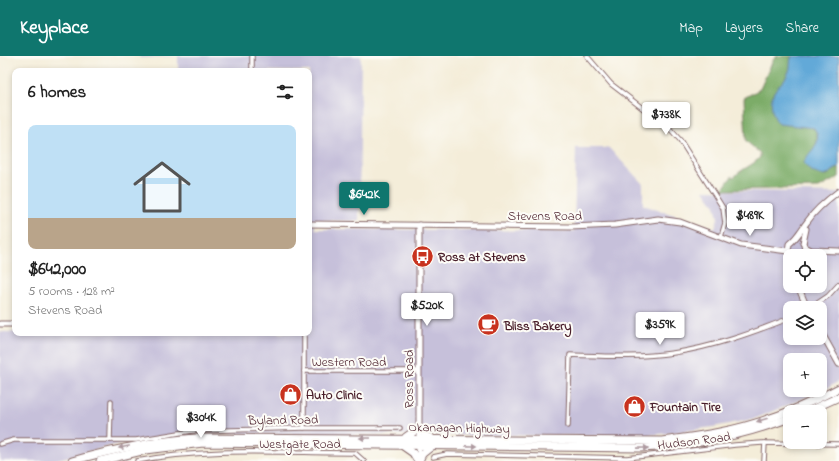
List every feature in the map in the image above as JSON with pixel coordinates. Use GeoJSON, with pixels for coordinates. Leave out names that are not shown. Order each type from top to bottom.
{"type":"FeatureCollection","features":[{"type":"Feature","properties":{"kind":"highway","name":"Okanagan Highway"},"geometry":{"type":"LineString","coordinates":[[100,461],[146,450],[203,443],[662,441],[722,432],[757,422],[814,402],[838,388]]}},
{"type":"Feature","properties":{"kind":"highway"},"geometry":{"type":"LineString","coordinates":[[821,405],[839,397]]}},
{"type":"Feature","properties":{"kind":"highway","name":"Okanagan Highway"},"geometry":{"type":"LineString","coordinates":[[432,442],[669,447],[720,439],[783,420]]}},
{"type":"Feature","properties":{"kind":"highway"},"geometry":{"type":"LineString","coordinates":[[419,428],[432,442],[418,461],[403,442],[419,428]]}},
{"type":"Feature","properties":{"kind":"highway","name":"Okanagan Highway"},"geometry":{"type":"LineString","coordinates":[[72,461],[109,450],[159,440],[196,438],[403,442]]}},
{"type":"Feature","properties":{"kind":"main road"},"geometry":{"type":"LineString","coordinates":[[790,249],[793,241],[798,238],[811,217],[839,191]]}},
{"type":"Feature","properties":{"kind":"main road"},"geometry":{"type":"LineString","coordinates":[[804,249],[803,234],[811,217]]}},
{"type":"Feature","properties":{"kind":"main road","name":"Stevens Road"},"geometry":{"type":"LineString","coordinates":[[312,224],[571,227],[615,225],[658,219],[680,222],[741,245],[783,250]]}},
{"type":"Feature","properties":{"kind":"main road","name":"Ross Road"},"geometry":{"type":"LineString","coordinates":[[418,461],[419,225]]}},
{"type":"Feature","properties":{"kind":"main road"},"geometry":{"type":"LineString","coordinates":[[793,241],[810,249]]}},
{"type":"Feature","properties":{"kind":"main road"},"geometry":{"type":"LineString","coordinates":[[827,251],[839,251]]}},
{"type":"Feature","properties":{"kind":"main road"},"geometry":{"type":"LineString","coordinates":[[0,324],[12,324]]}},
{"type":"Feature","properties":{"kind":"main road"},"geometry":{"type":"LineString","coordinates":[[827,343],[839,364]]}},
{"type":"Feature","properties":{"kind":"street"},"geometry":{"type":"LineString","coordinates":[[252,56],[252,68]]}},
{"type":"Feature","properties":{"kind":"street"},"geometry":{"type":"LineString","coordinates":[[586,56],[611,84],[671,130],[680,140],[723,208],[725,223],[721,237]]}},
{"type":"Feature","properties":{"kind":"street"},"geometry":{"type":"LineString","coordinates":[[820,301],[828,296],[839,284]]}},
{"type":"Feature","properties":{"kind":"street"},"geometry":{"type":"LineString","coordinates":[[568,426],[570,355],[636,356],[674,353],[744,336],[783,321]]}},
{"type":"Feature","properties":{"kind":"street"},"geometry":{"type":"LineString","coordinates":[[304,336],[304,428]]}},
{"type":"Feature","properties":{"kind":"street","name":"Western Road"},"geometry":{"type":"LineString","coordinates":[[304,371],[419,371]]}},
{"type":"Feature","properties":{"kind":"street"},"geometry":{"type":"LineString","coordinates":[[110,440],[111,401]]}},
{"type":"Feature","properties":{"kind":"street","name":"Byland Road"},"geometry":{"type":"LineString","coordinates":[[0,444],[14,440],[136,440],[192,431],[304,428],[400,428]]}},
{"type":"Feature","properties":{"kind":"street"},"geometry":{"type":"LineString","coordinates":[[764,461],[765,443]]}},
{"type":"Feature","properties":{"kind":"street","name":"Hudson Road"},"geometry":{"type":"LineString","coordinates":[[433,457],[446,454],[627,458],[735,444],[839,444]]}},
{"type":"Feature","properties":{"kind":"street","name":"Westgate Road"},"geometry":{"type":"LineString","coordinates":[[137,461],[179,455],[221,452],[355,453],[364,461]]}},
{"type":"Feature","properties":{"kind":"street"},"geometry":{"type":"LineString","coordinates":[[179,455],[179,461]]}},
{"type":"Feature","properties":{"kind":"street"},"geometry":{"type":"LineString","coordinates":[[519,455],[519,461]]}},
{"type":"Feature","properties":{"kind":"shaded area"},"geometry":{"type":"Polygon","coordinates":[[[140,56],[178,56],[140,58],[140,56]]]}},
{"type":"Feature","properties":{"kind":"shaded area"},"geometry":{"type":"Polygon","coordinates":[[[178,56],[361,56],[359,221],[315,220],[315,229],[574,231],[576,148],[609,148],[643,184],[643,205],[715,228],[718,218],[715,206],[704,190],[839,193],[839,381],[827,388],[827,353],[783,353],[783,397],[807,397],[788,405],[783,405],[783,407],[754,419],[713,427],[636,436],[192,434],[127,442],[50,461],[0,461],[0,332],[12,332],[12,336],[312,336],[312,68],[178,68],[178,56]]]}},
{"type":"Feature","properties":{"kind":"green space"},"geometry":{"type":"Polygon","coordinates":[[[777,56],[792,56],[790,70],[782,84],[774,92],[792,125],[814,128],[816,132],[816,145],[806,159],[825,176],[839,167],[839,177],[819,188],[722,190],[732,176],[734,177],[760,157],[760,153],[746,141],[744,98],[760,89],[773,60],[777,56]]]}},
{"type":"Feature","properties":{"kind":"water"},"geometry":{"type":"Polygon","coordinates":[[[792,56],[839,56],[839,167],[825,176],[808,169],[804,163],[817,143],[817,134],[814,128],[779,124],[773,113],[772,96],[788,74],[792,56]]]}},
{"type":"Feature","properties":{"kind":"place","name":"Ross at Stevens"},"geometry":{"type":"Point","coordinates":[422,256]}},
{"type":"Feature","properties":{"kind":"place","name":"Bliss Bakery"},"geometry":{"type":"Point","coordinates":[488,325]}},
{"type":"Feature","properties":{"kind":"place","name":"Auto Clinic"},"geometry":{"type":"Point","coordinates":[290,394]}},
{"type":"Feature","properties":{"kind":"place","name":"Fountain Tire"},"geometry":{"type":"Point","coordinates":[635,406]}}]}
